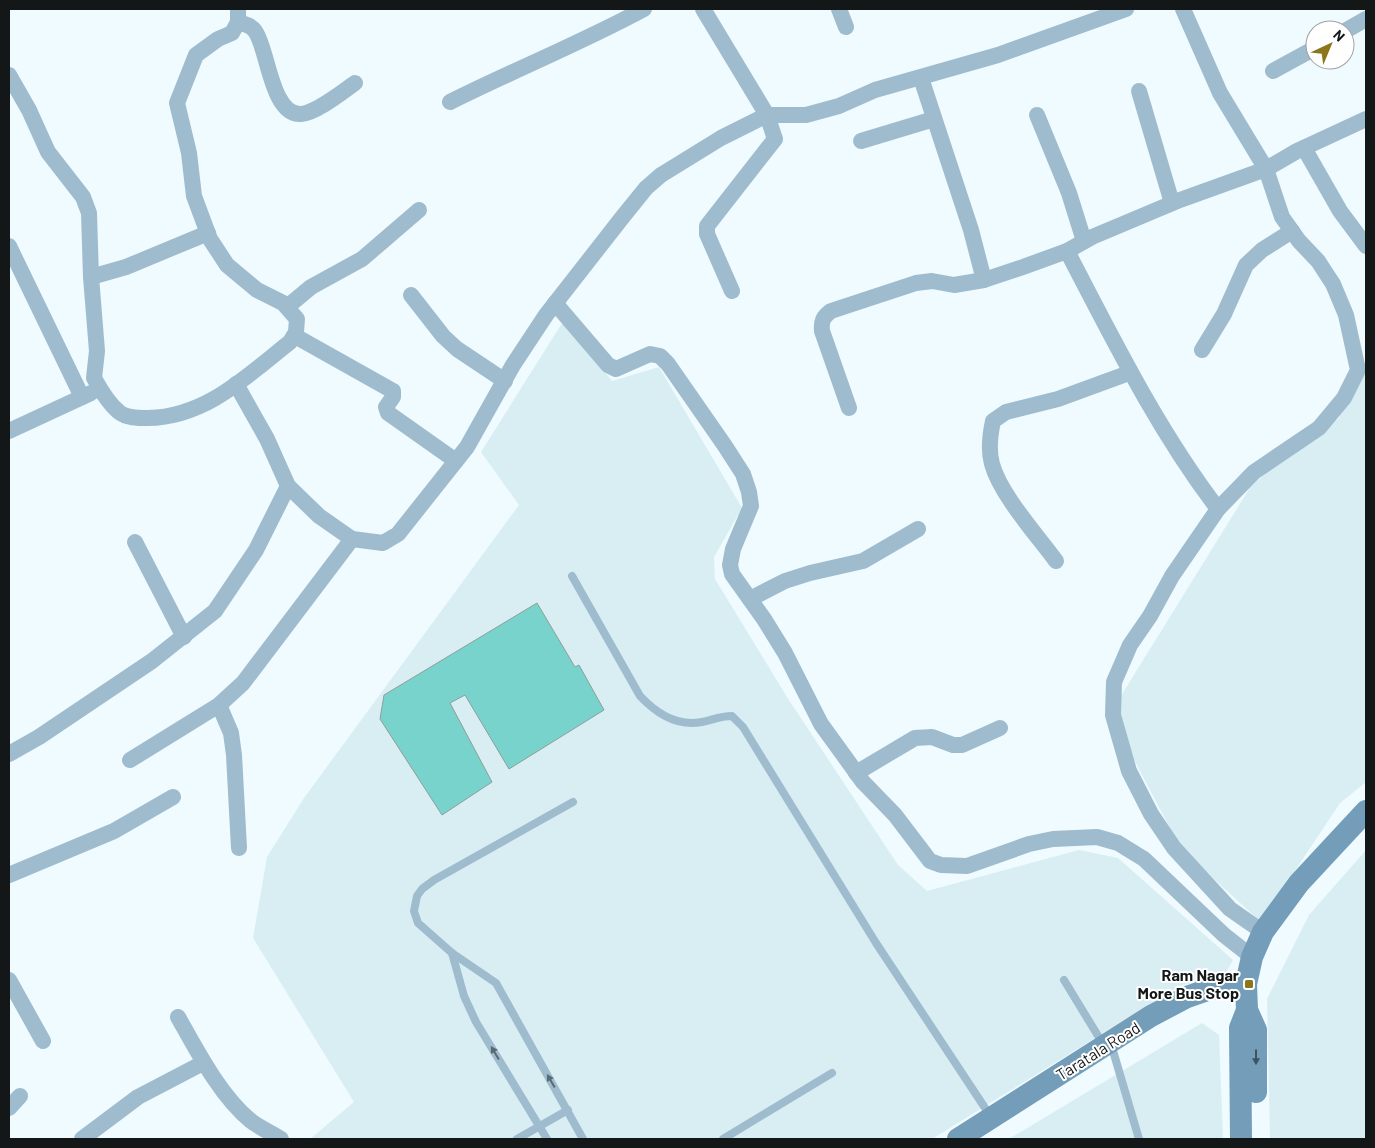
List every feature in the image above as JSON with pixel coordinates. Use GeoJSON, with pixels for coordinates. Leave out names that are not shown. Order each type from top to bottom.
{"type":"FeatureCollection","features":[{"type":"Feature","properties":{"kind":"main road"},"geometry":{"type":"LineString","coordinates":[[1241,1139],[1240,1028],[1246,1010],[1246,984],[1252,956],[1263,932],[1299,883],[1366,811]]}},
{"type":"Feature","properties":{"kind":"main road","name":"Taratala Road"},"geometry":{"type":"LineString","coordinates":[[958,1139],[1107,1044],[1187,997],[1210,989],[1246,984]]}},
{"type":"Feature","properties":{"kind":"main road"},"geometry":{"type":"LineString","coordinates":[[1246,1010],[1256,1030],[1256,1139]]}},
{"type":"Feature","properties":{"kind":"street"},"geometry":{"type":"LineString","coordinates":[[450,102],[542,57],[592,37],[644,9]]}},
{"type":"Feature","properties":{"kind":"street"},"geometry":{"type":"LineString","coordinates":[[703,9],[767,115],[775,139],[706,226],[707,234],[732,291]]}},
{"type":"Feature","properties":{"kind":"street"},"geometry":{"type":"LineString","coordinates":[[839,9],[846,27]]}},
{"type":"Feature","properties":{"kind":"street"},"geometry":{"type":"LineString","coordinates":[[236,384],[267,439],[288,486],[319,516],[352,539],[373,544],[389,541],[398,534],[467,447],[505,381],[555,303],[646,188],[683,160],[767,115],[806,115],[839,106],[875,90],[998,55],[1126,9]]}},
{"type":"Feature","properties":{"kind":"street"},"geometry":{"type":"LineString","coordinates":[[1183,9],[1220,93],[1266,169],[1282,217],[1318,261],[1332,284],[1346,316],[1358,370],[1344,398],[1319,428],[1254,472],[1218,509],[1172,576],[1150,616],[1130,645],[1114,682],[1113,715],[1129,771],[1151,814],[1174,848],[1230,909],[1263,932]]}},
{"type":"Feature","properties":{"kind":"street"},"geometry":{"type":"LineString","coordinates":[[9,75],[29,110],[48,152],[83,197],[89,212],[91,277],[97,351],[94,378],[100,389],[119,412],[129,417],[162,417],[184,413],[210,403],[295,336],[297,319],[287,307],[257,290],[227,265],[208,233],[194,196],[189,153],[176,103],[196,55],[218,39],[232,33],[238,15],[255,31],[271,79],[280,98],[292,113],[310,112],[355,83]]}},
{"type":"Feature","properties":{"kind":"street"},"geometry":{"type":"LineString","coordinates":[[1355,25],[1366,19]]}},
{"type":"Feature","properties":{"kind":"street"},"geometry":{"type":"LineString","coordinates":[[1273,71],[1305,53]]}},
{"type":"Feature","properties":{"kind":"street"},"geometry":{"type":"LineString","coordinates":[[921,78],[972,230],[984,280]]}},
{"type":"Feature","properties":{"kind":"street"},"geometry":{"type":"LineString","coordinates":[[1140,92],[1172,203]]}},
{"type":"Feature","properties":{"kind":"street"},"geometry":{"type":"LineString","coordinates":[[1038,115],[1069,193],[1084,241]]}},
{"type":"Feature","properties":{"kind":"street"},"geometry":{"type":"LineString","coordinates":[[861,141],[934,119]]}},
{"type":"Feature","properties":{"kind":"street"},"geometry":{"type":"LineString","coordinates":[[849,408],[822,331],[824,315],[831,311],[916,283],[932,281],[954,286],[984,280],[1067,251],[1084,241],[1172,203],[1266,169],[1304,148],[1366,119]]}},
{"type":"Feature","properties":{"kind":"street"},"geometry":{"type":"LineString","coordinates":[[1304,148],[1340,211],[1366,246]]}},
{"type":"Feature","properties":{"kind":"street"},"geometry":{"type":"LineString","coordinates":[[287,307],[311,287],[362,259],[419,210]]}},
{"type":"Feature","properties":{"kind":"street"},"geometry":{"type":"LineString","coordinates":[[1202,350],[1224,314],[1250,261],[1262,250],[1292,231]]}},
{"type":"Feature","properties":{"kind":"street"},"geometry":{"type":"LineString","coordinates":[[91,277],[144,260],[208,233]]}},
{"type":"Feature","properties":{"kind":"street"},"geometry":{"type":"LineString","coordinates":[[9,246],[82,397]]}},
{"type":"Feature","properties":{"kind":"street"},"geometry":{"type":"LineString","coordinates":[[1067,251],[1129,373],[1199,484],[1218,509]]}},
{"type":"Feature","properties":{"kind":"street"},"geometry":{"type":"LineString","coordinates":[[411,295],[443,336],[457,349],[505,381]]}},
{"type":"Feature","properties":{"kind":"street"},"geometry":{"type":"LineString","coordinates":[[555,303],[608,365],[616,369],[622,368],[650,354],[664,359],[725,446],[743,474],[751,506],[733,549],[730,565],[732,574],[785,653],[821,724],[856,773],[894,815],[930,861],[940,866],[967,866],[1029,844],[1053,839],[1097,837],[1118,844],[1144,859],[1224,935],[1252,956]]}},
{"type":"Feature","properties":{"kind":"street"},"geometry":{"type":"LineString","coordinates":[[295,336],[393,391],[392,398],[386,407],[388,413],[456,461]]}},
{"type":"Feature","properties":{"kind":"street"},"geometry":{"type":"LineString","coordinates":[[1056,561],[1014,505],[992,464],[990,446],[993,422],[998,416],[1006,412],[1058,399],[1129,373]]}},
{"type":"Feature","properties":{"kind":"street"},"geometry":{"type":"LineString","coordinates":[[9,430],[100,389]]}},
{"type":"Feature","properties":{"kind":"street"},"geometry":{"type":"LineString","coordinates":[[9,754],[39,738],[86,707],[184,637],[215,611],[256,550],[288,486]]}},
{"type":"Feature","properties":{"kind":"street"},"geometry":{"type":"LineString","coordinates":[[750,599],[785,581],[810,572],[863,561],[918,529]]}},
{"type":"Feature","properties":{"kind":"street"},"geometry":{"type":"LineString","coordinates":[[130,760],[219,704],[243,683],[352,539]]}},
{"type":"Feature","properties":{"kind":"street"},"geometry":{"type":"LineString","coordinates":[[135,542],[184,637]]}},
{"type":"Feature","properties":{"kind":"street"},"geometry":{"type":"LineString","coordinates":[[219,704],[231,733],[239,848]]}},
{"type":"Feature","properties":{"kind":"street"},"geometry":{"type":"LineString","coordinates":[[856,773],[915,738],[932,737],[953,745],[962,745],[1000,728]]}},
{"type":"Feature","properties":{"kind":"street"},"geometry":{"type":"LineString","coordinates":[[9,875],[114,831],[173,797]]}},
{"type":"Feature","properties":{"kind":"street"},"geometry":{"type":"LineString","coordinates":[[9,980],[43,1041]]}},
{"type":"Feature","properties":{"kind":"street"},"geometry":{"type":"LineString","coordinates":[[178,1017],[204,1063],[251,1121],[281,1139]]}},
{"type":"Feature","properties":{"kind":"street"},"geometry":{"type":"LineString","coordinates":[[82,1139],[138,1097],[204,1063]]}},
{"type":"Feature","properties":{"kind":"lane"},"geometry":{"type":"LineString","coordinates":[[572,576],[640,696],[651,707],[667,718],[684,723],[701,722],[720,716],[732,716],[742,727],[876,943],[992,1118]]}},
{"type":"Feature","properties":{"kind":"lane"},"geometry":{"type":"LineString","coordinates":[[573,802],[422,889],[414,911],[418,923],[452,953],[496,983],[584,1139]]}},
{"type":"Feature","properties":{"kind":"lane"},"geometry":{"type":"LineString","coordinates":[[452,953],[464,996],[476,1022],[547,1139]]}},
{"type":"Feature","properties":{"kind":"lane"},"geometry":{"type":"LineString","coordinates":[[1064,980],[1107,1044],[1139,1139]]}},
{"type":"Feature","properties":{"kind":"lane"},"geometry":{"type":"LineString","coordinates":[[723,1139],[832,1073]]}},
{"type":"Feature","properties":{"kind":"lane"},"geometry":{"type":"LineString","coordinates":[[516,1139],[568,1110]]}},
{"type":"Feature","properties":{"kind":"shaded area"},"geometry":{"type":"Polygon","coordinates":[[[564,320],[612,381],[659,367],[742,508],[714,557],[715,579],[787,697],[898,865],[927,891],[1079,850],[1118,858],[1233,960],[1224,976],[1179,986],[932,1139],[310,1139],[354,1102],[253,938],[267,857],[304,798],[519,505],[481,452],[564,320]]]}},
{"type":"Feature","properties":{"kind":"shaded area"},"geometry":{"type":"Polygon","coordinates":[[[1366,364],[1366,782],[1340,803],[1261,922],[1181,849],[1120,733],[1119,699],[1251,486],[1290,451],[1339,418],[1361,369],[1366,364]]]}},
{"type":"Feature","properties":{"kind":"shaded area"},"geometry":{"type":"Polygon","coordinates":[[[1366,850],[1366,1139],[1270,1139],[1267,999],[1309,915],[1366,850]]]}},
{"type":"Feature","properties":{"kind":"shaded area"},"geometry":{"type":"Polygon","coordinates":[[[1202,1023],[1219,1035],[1223,1139],[1009,1139],[1202,1023]]]}},
{"type":"Feature","properties":{"kind":"building"},"geometry":{"type":"Polygon","coordinates":[[[537,603],[575,667],[579,665],[604,710],[509,769],[465,695],[450,703],[492,782],[442,815],[380,719],[384,695],[537,603]]]}},
{"type":"Feature","properties":{"kind":"place","name":"Ram Nagar More Bus Stop"},"geometry":{"type":"Point","coordinates":[1249,984]}}]}
